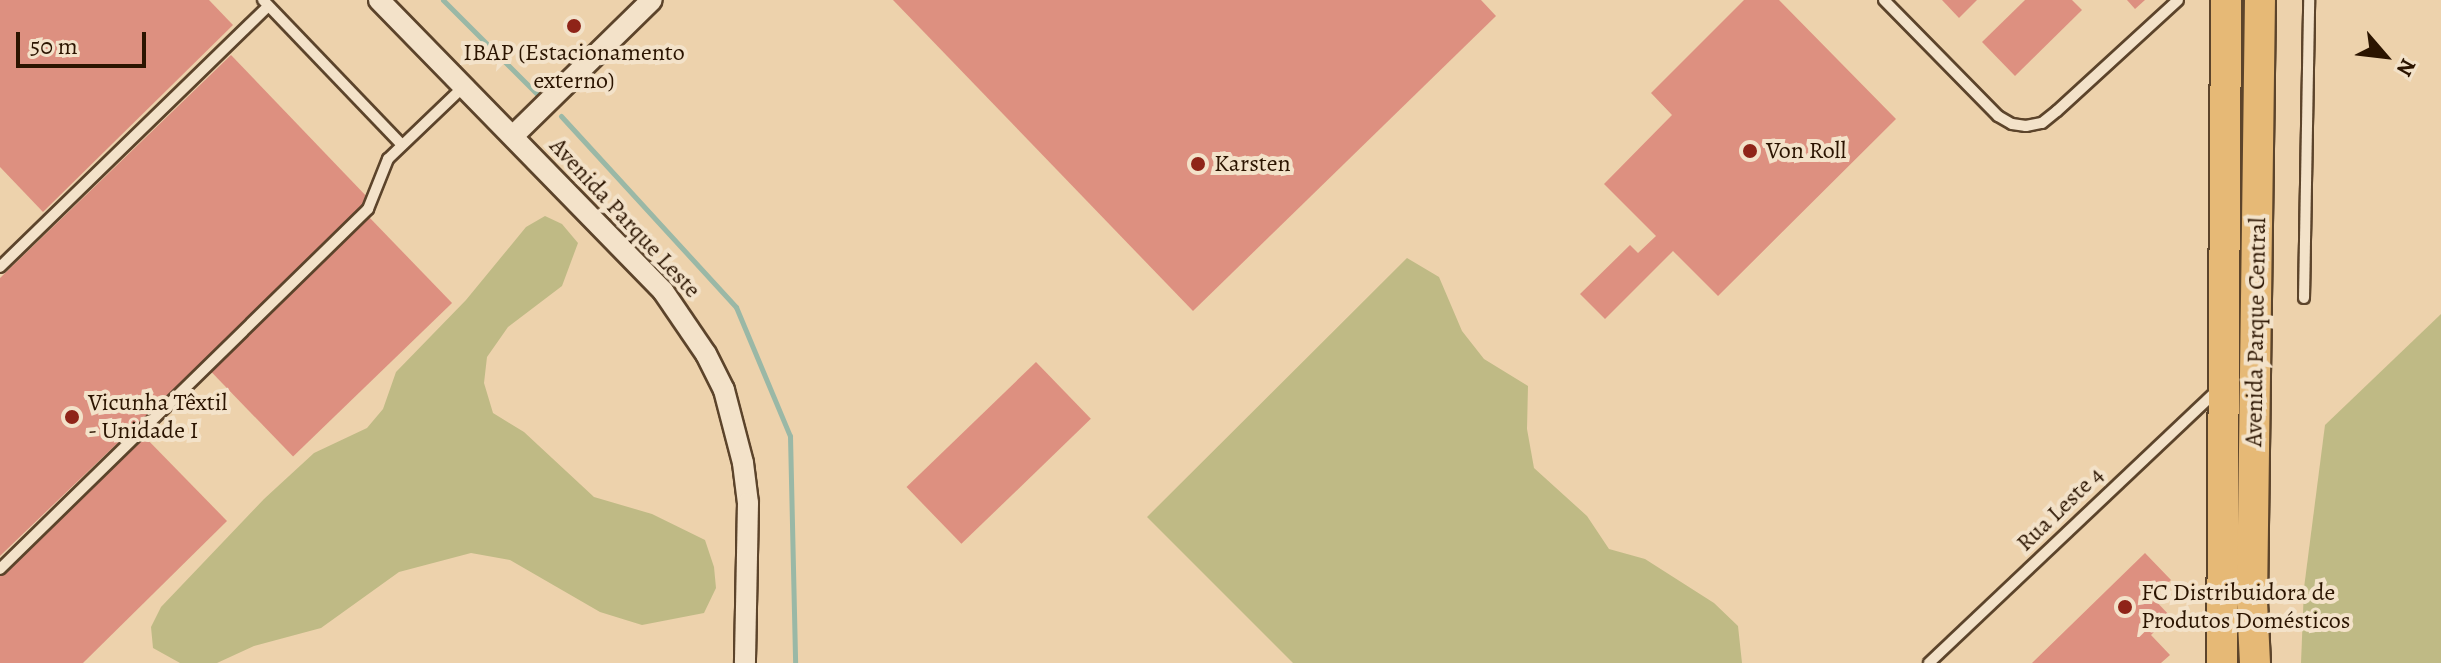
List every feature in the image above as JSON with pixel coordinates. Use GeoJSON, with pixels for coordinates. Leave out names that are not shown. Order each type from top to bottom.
{"type":"FeatureCollection","features":[{"type":"Feature","properties":{"kind":"main road","name":"Avenida Parque Central"},"geometry":{"type":"LineString","coordinates":[[2222,663],[2221,387],[2226,0]]}},
{"type":"Feature","properties":{"kind":"main road","name":"Avenida Parque Central"},"geometry":{"type":"LineString","coordinates":[[2255,663],[2252,601],[2260,0]]}},
{"type":"Feature","properties":{"kind":"street","name":"Avenida Parque Leste"},"geometry":{"type":"LineString","coordinates":[[379,0],[671,301],[706,354],[724,390],[737,435],[748,503],[745,663]]}},
{"type":"Feature","properties":{"kind":"street"},"geometry":{"type":"LineString","coordinates":[[513,136],[652,0]]}},
{"type":"Feature","properties":{"kind":"lane"},"geometry":{"type":"LineString","coordinates":[[1884,0],[1998,116],[2012,124],[2026,126],[2042,123],[2057,111],[2178,0]]}},
{"type":"Feature","properties":{"kind":"lane"},"geometry":{"type":"LineString","coordinates":[[2304,298],[2309,0]]}},
{"type":"Feature","properties":{"kind":"lane"},"geometry":{"type":"LineString","coordinates":[[0,267],[266,3],[401,144]]}},
{"type":"Feature","properties":{"kind":"lane"},"geometry":{"type":"LineString","coordinates":[[0,569],[368,209],[388,159],[463,87]]}},
{"type":"Feature","properties":{"kind":"lane","name":"Rua Leste 4"},"geometry":{"type":"LineString","coordinates":[[1929,663],[2221,387]]}},
{"type":"Feature","properties":{"kind":"shaded area"},"geometry":{"type":"Polygon","coordinates":[[[545,216],[562,224],[578,243],[562,286],[508,327],[487,357],[484,383],[493,413],[524,432],[594,497],[652,514],[705,540],[714,567],[716,588],[704,613],[642,625],[600,612],[510,560],[471,553],[399,572],[321,628],[254,646],[217,663],[180,663],[153,648],[151,627],[161,607],[264,499],[314,453],[367,428],[383,409],[396,372],[466,300],[526,227],[545,216]]]}},
{"type":"Feature","properties":{"kind":"shaded area"},"geometry":{"type":"Polygon","coordinates":[[[1407,258],[1439,277],[1462,331],[1484,359],[1528,386],[1527,429],[1534,468],[1587,516],[1609,549],[1645,559],[1714,603],[1738,626],[1742,663],[1293,663],[1147,517],[1407,258]]]}},
{"type":"Feature","properties":{"kind":"shaded area"},"geometry":{"type":"Polygon","coordinates":[[[2441,314],[2441,663],[2301,663],[2304,588],[2325,425],[2441,314]]]}},
{"type":"Feature","properties":{"kind":"building"},"geometry":{"type":"Polygon","coordinates":[[[0,0],[209,0],[233,25],[43,212],[0,167],[0,0]]]}},
{"type":"Feature","properties":{"kind":"building","name":"Karsten"},"geometry":{"type":"Polygon","coordinates":[[[893,0],[1481,0],[1496,16],[1193,311],[893,0]]]}},
{"type":"Feature","properties":{"kind":"building","name":"Von Roll"},"geometry":{"type":"Polygon","coordinates":[[[1744,0],[1779,0],[1896,119],[1718,296],[1673,251],[1605,319],[1580,294],[1630,245],[1638,253],[1656,236],[1604,184],[1672,115],[1651,93],[1744,0]]]}},
{"type":"Feature","properties":{"kind":"building"},"geometry":{"type":"Polygon","coordinates":[[[1942,0],[1977,0],[1959,18],[1942,0]]]}},
{"type":"Feature","properties":{"kind":"building"},"geometry":{"type":"Polygon","coordinates":[[[2025,0],[2072,0],[2082,10],[2015,76],[1982,42],[2025,0]]]}},
{"type":"Feature","properties":{"kind":"building"},"geometry":{"type":"Polygon","coordinates":[[[2127,0],[2145,0],[2135,9],[2127,0]]]}},
{"type":"Feature","properties":{"kind":"building","name":"Vicunha Têxtil - Unidade I"},"geometry":{"type":"Polygon","coordinates":[[[231,55],[370,200],[0,556],[0,278],[231,55]]]}},
{"type":"Feature","properties":{"kind":"building","name":"Vicunha Têxtil - Unidade I"},"geometry":{"type":"Polygon","coordinates":[[[368,216],[452,303],[293,457],[209,370],[368,216]]]}},
{"type":"Feature","properties":{"kind":"building"},"geometry":{"type":"Polygon","coordinates":[[[1036,362],[1091,419],[961,544],[907,487],[1036,362]]]}},
{"type":"Feature","properties":{"kind":"building","name":"Vicunha Têxtil - Unidade I"},"geometry":{"type":"Polygon","coordinates":[[[142,434],[227,521],[83,663],[0,663],[0,574],[142,434]]]}},
{"type":"Feature","properties":{"kind":"building","name":"FC Distribuidora de Produtos Domésticos"},"geometry":{"type":"Polygon","coordinates":[[[2145,553],[2171,580],[2153,598],[2170,616],[2151,635],[2170,655],[2161,663],[2032,663],[2145,553]]]}},
{"type":"Feature","properties":{"kind":"waterway"},"geometry":{"type":"LineString","coordinates":[[443,0],[537,94]]}},
{"type":"Feature","properties":{"kind":"waterway"},"geometry":{"type":"LineString","coordinates":[[561,116],[736,307],[790,436],[795,663]]}},
{"type":"Feature","properties":{"kind":"place","name":"IBAP (Estacionamento externo)"},"geometry":{"type":"Point","coordinates":[574,26]}},
{"type":"Feature","properties":{"kind":"place","name":"Von Roll"},"geometry":{"type":"Point","coordinates":[1750,151]}},
{"type":"Feature","properties":{"kind":"place","name":"Karsten"},"geometry":{"type":"Point","coordinates":[1198,164]}},
{"type":"Feature","properties":{"kind":"place","name":"Vicunha Têxtil - Unidade I"},"geometry":{"type":"Point","coordinates":[72,417]}},
{"type":"Feature","properties":{"kind":"place","name":"FC Distribuidora de Produtos Domésticos"},"geometry":{"type":"Point","coordinates":[2125,607]}}]}
